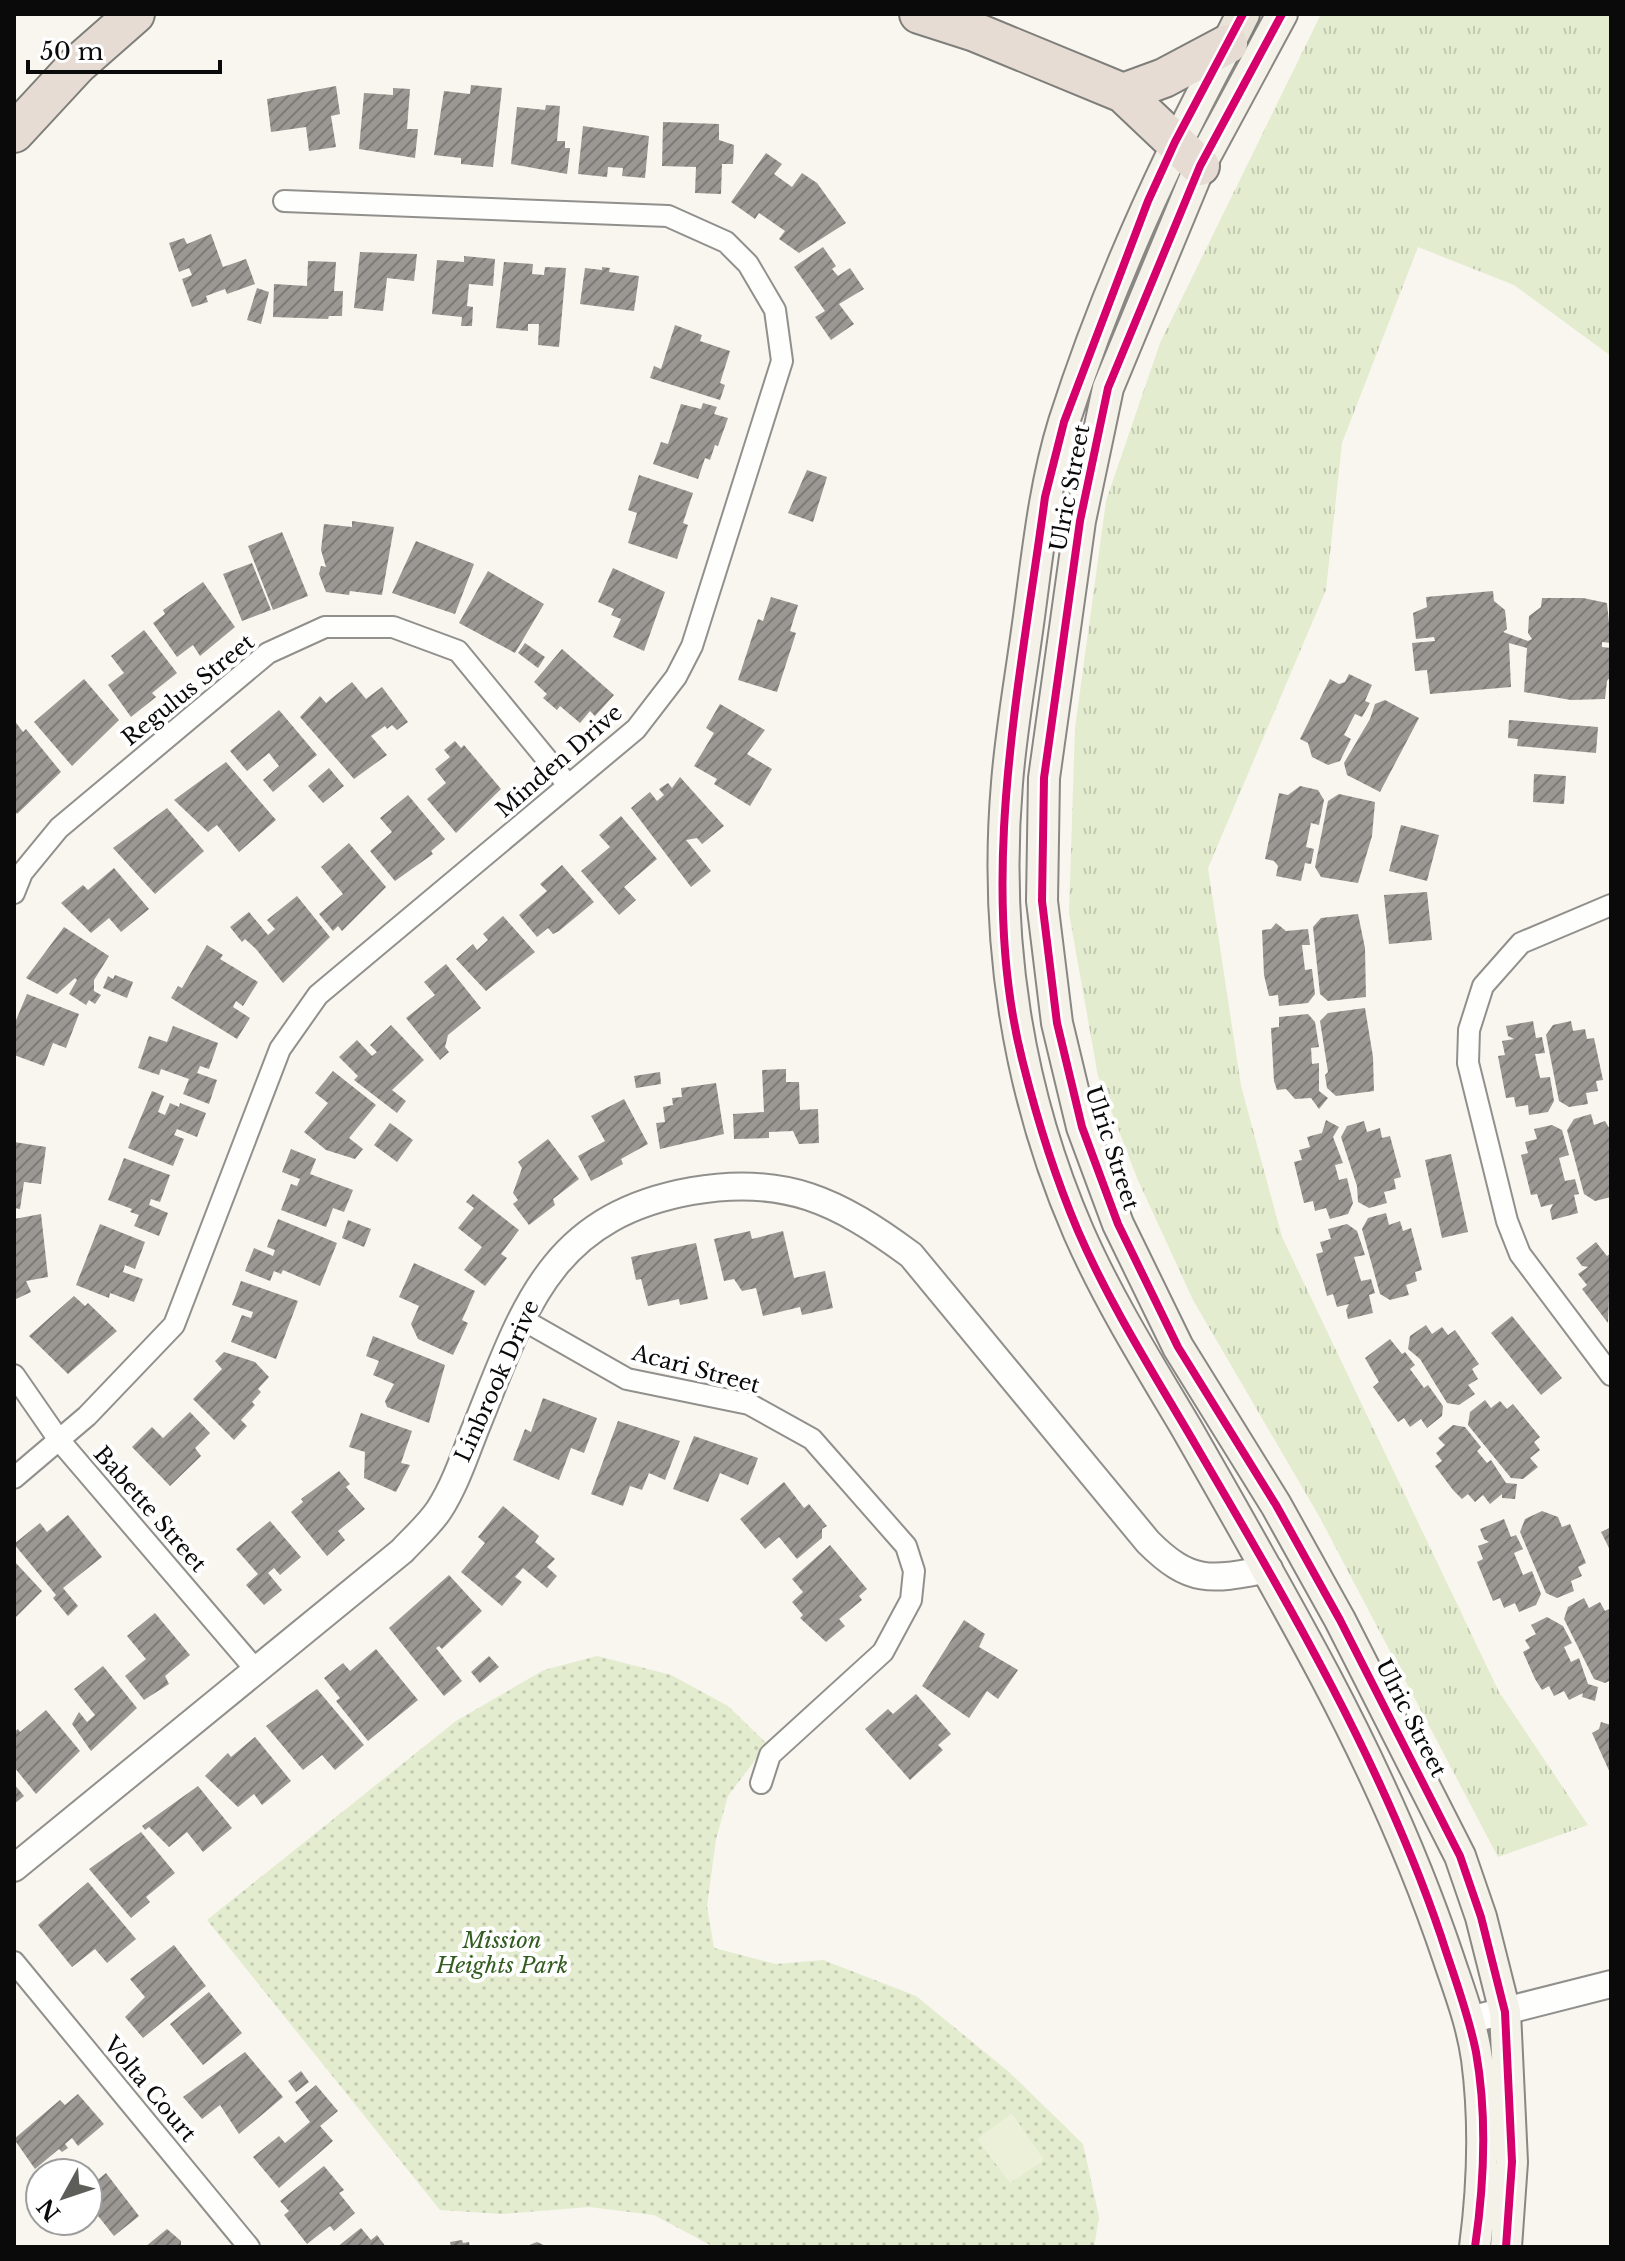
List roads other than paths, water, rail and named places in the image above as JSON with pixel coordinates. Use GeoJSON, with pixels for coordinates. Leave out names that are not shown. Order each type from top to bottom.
{"type":"FeatureCollection","features":[{"type":"Feature","properties":{"kind":"highway"},"geometry":{"type":"LineString","coordinates":[[14,133],[77,65],[135,14]]}},
{"type":"Feature","properties":{"kind":"highway"},"geometry":{"type":"LineString","coordinates":[[919,14],[975,32],[1123,93],[1187,154]]}},
{"type":"Feature","properties":{"kind":"highway"},"geometry":{"type":"LineString","coordinates":[[1123,93],[1164,78],[1236,29]]}},
{"type":"Feature","properties":{"kind":"main road","name":"Ulric Street"},"geometry":{"type":"LineString","coordinates":[[1282,14],[1187,154],[1069,409],[1045,497],[1007,783],[1003,885],[1008,976],[1021,1058],[1051,1158],[1078,1232],[1119,1314],[1269,1569],[1349,1721],[1416,1862],[1469,2020],[1480,2100],[1481,2204],[1475,2247]]}},
{"type":"Feature","properties":{"kind":"main road","name":"Ulric Street"},"geometry":{"type":"LineString","coordinates":[[1236,29],[1187,154],[1108,388],[1080,521],[1044,778],[1042,901],[1057,1023],[1078,1112],[1118,1224],[1178,1347],[1276,1505],[1340,1620],[1460,1856],[1481,1917],[1505,2012],[1512,2162],[1506,2247]]}},
{"type":"Feature","properties":{"kind":"main road"},"geometry":{"type":"LineString","coordinates":[[1276,1505],[1269,1569],[1340,1620]]}},
{"type":"Feature","properties":{"kind":"street","name":"Minden Drive"},"geometry":{"type":"LineString","coordinates":[[14,1478],[139,1365],[174,1325],[280,1049],[318,995],[636,729],[676,677],[692,646],[782,361],[775,310],[748,264],[726,242],[668,216],[284,201]]}},
{"type":"Feature","properties":{"kind":"street","name":"Regulus Street"},"geometry":{"type":"LineString","coordinates":[[14,893],[22,873],[59,828],[268,653],[325,627],[393,627],[458,651],[568,785]]}},
{"type":"Feature","properties":{"kind":"street"},"geometry":{"type":"LineString","coordinates":[[1611,905],[1521,943],[1483,986],[1469,1030],[1468,1063],[1507,1221],[1520,1254],[1611,1375]]}},
{"type":"Feature","properties":{"kind":"street","name":"Linbrook Drive"},"geometry":{"type":"LineString","coordinates":[[14,1868],[402,1551],[439,1510],[520,1318],[557,1259],[611,1217],[644,1202],[726,1185],[765,1185],[808,1195],[862,1219],[911,1255],[1148,1542],[1172,1566],[1201,1577],[1269,1569]]}},
{"type":"Feature","properties":{"kind":"street","name":"Acari Street"},"geometry":{"type":"LineString","coordinates":[[520,1318],[627,1379],[749,1404],[812,1439],[906,1546],[914,1571],[911,1600],[883,1652],[834,1693],[770,1755],[761,1783]]}},
{"type":"Feature","properties":{"kind":"street","name":"Babette Street"},"geometry":{"type":"LineString","coordinates":[[14,1375],[59,1440],[256,1670]]}},
{"type":"Feature","properties":{"kind":"street","name":"Volta Court"},"geometry":{"type":"LineString","coordinates":[[14,1962],[249,2247]]}},
{"type":"Feature","properties":{"kind":"street"},"geometry":{"type":"LineString","coordinates":[[1469,2020],[1611,1984]]}},
{"type":"Feature","properties":{"kind":"park label","name":"Mission Heights Park"},"geometry":{"type":"Point","coordinates":[502,1952]}}]}
